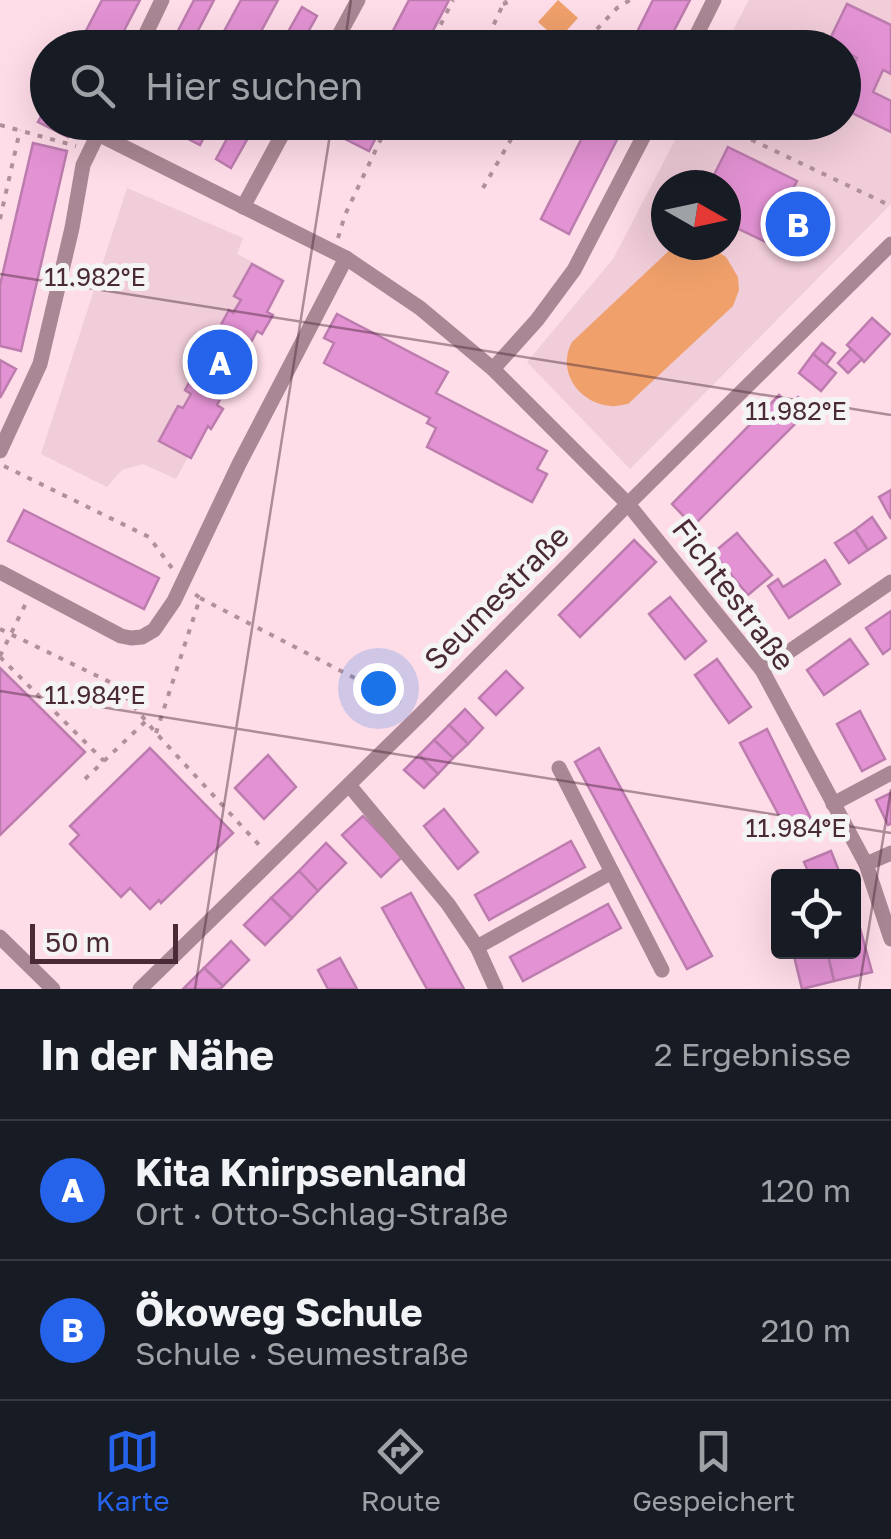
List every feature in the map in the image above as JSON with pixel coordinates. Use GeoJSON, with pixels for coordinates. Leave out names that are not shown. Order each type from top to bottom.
{"type":"FeatureCollection","features":[{"type":"Feature","properties":{"kind":"street"},"geometry":{"type":"LineString","coordinates":[[148,30],[162,0]]}},
{"type":"Feature","properties":{"kind":"street"},"geometry":{"type":"LineString","coordinates":[[342,30],[358,0]]}},
{"type":"Feature","properties":{"kind":"street"},"geometry":{"type":"LineString","coordinates":[[699,30],[714,0]]}},
{"type":"Feature","properties":{"kind":"street"},"geometry":{"type":"LineString","coordinates":[[0,451],[40,364],[83,165],[95,140]]}},
{"type":"Feature","properties":{"kind":"street","name":"Fichtestraße"},"geometry":{"type":"LineString","coordinates":[[123,140],[340,255],[420,308],[493,369],[628,504],[762,670],[866,864],[891,940]]}},
{"type":"Feature","properties":{"kind":"street"},"geometry":{"type":"LineString","coordinates":[[243,207],[279,140]]}},
{"type":"Feature","properties":{"kind":"street"},"geometry":{"type":"LineString","coordinates":[[493,369],[537,320],[574,270],[642,140]]}},
{"type":"Feature","properties":{"kind":"street","name":"Seumestraße"},"geometry":{"type":"LineString","coordinates":[[140,989],[891,244]]}},
{"type":"Feature","properties":{"kind":"street"},"geometry":{"type":"LineString","coordinates":[[0,572],[107,629],[132,638],[154,630],[174,602],[340,255]]}},
{"type":"Feature","properties":{"kind":"street"},"geometry":{"type":"LineString","coordinates":[[762,670],[891,582]]}},
{"type":"Feature","properties":{"kind":"street"},"geometry":{"type":"LineString","coordinates":[[559,768],[662,970]]}},
{"type":"Feature","properties":{"kind":"street"},"geometry":{"type":"LineString","coordinates":[[833,804],[891,774]]}},
{"type":"Feature","properties":{"kind":"street"},"geometry":{"type":"LineString","coordinates":[[349,785],[448,904],[478,947],[496,989]]}},
{"type":"Feature","properties":{"kind":"street"},"geometry":{"type":"LineString","coordinates":[[866,864],[891,853]]}},
{"type":"Feature","properties":{"kind":"street"},"geometry":{"type":"LineString","coordinates":[[478,947],[612,872]]}},
{"type":"Feature","properties":{"kind":"street"},"geometry":{"type":"LineString","coordinates":[[0,937],[53,989]]}},
{"type":"Feature","properties":{"kind":"path"},"geometry":{"type":"LineString","coordinates":[[437,30],[453,0]]}},
{"type":"Feature","properties":{"kind":"path"},"geometry":{"type":"LineString","coordinates":[[491,30],[504,2],[514,0]]}},
{"type":"Feature","properties":{"kind":"path"},"geometry":{"type":"LineString","coordinates":[[597,30],[630,0]]}},
{"type":"Feature","properties":{"kind":"path"},"geometry":{"type":"LineString","coordinates":[[0,125],[30,133]]}},
{"type":"Feature","properties":{"kind":"path"},"geometry":{"type":"LineString","coordinates":[[0,219],[20,130]]}},
{"type":"Feature","properties":{"kind":"path"},"geometry":{"type":"LineString","coordinates":[[55,140],[90,150]]}},
{"type":"Feature","properties":{"kind":"path"},"geometry":{"type":"LineString","coordinates":[[340,255],[345,215],[381,140]]}},
{"type":"Feature","properties":{"kind":"path"},"geometry":{"type":"LineString","coordinates":[[483,188],[511,140]]}},
{"type":"Feature","properties":{"kind":"path"},"geometry":{"type":"LineString","coordinates":[[752,140],[891,206]]}},
{"type":"Feature","properties":{"kind":"path"},"geometry":{"type":"LineString","coordinates":[[0,464],[149,537],[183,583],[200,598],[422,712]]}},
{"type":"Feature","properties":{"kind":"path"},"geometry":{"type":"LineString","coordinates":[[32,590],[0,656],[104,761]]}},
{"type":"Feature","properties":{"kind":"path"},"geometry":{"type":"LineString","coordinates":[[156,732],[200,598]]}},
{"type":"Feature","properties":{"kind":"path"},"geometry":{"type":"LineString","coordinates":[[0,629],[116,685],[272,860]]}},
{"type":"Feature","properties":{"kind":"path"},"geometry":{"type":"LineString","coordinates":[[85,779],[146,721]]}},
{"type":"Feature","properties":{"kind":"shaded area"},"geometry":{"type":"Polygon","coordinates":[[[558,0],[578,18],[567,30],[547,30],[538,22],[558,0]]]}},
{"type":"Feature","properties":{"kind":"shaded area"},"geometry":{"type":"Polygon","coordinates":[[[749,0],[891,0],[891,204],[630,469],[527,362],[613,259],[651,186],[651,260],[741,260],[741,170],[659,170],[675,140],[861,140],[861,30],[733,30],[749,0]]]}},
{"type":"Feature","properties":{"kind":"shaded area"},"geometry":{"type":"Polygon","coordinates":[[[127,188],[243,238],[237,254],[284,279],[176,479],[143,464],[122,470],[107,487],[41,454],[127,188]]]}},
{"type":"Feature","properties":{"kind":"shaded area"},"geometry":{"type":"Polygon","coordinates":[[[659,260],[728,260],[738,277],[739,290],[733,306],[628,404],[600,404],[581,393],[567,364],[572,342],[659,260]]]}},
{"type":"Feature","properties":{"kind":"building"},"geometry":{"type":"Polygon","coordinates":[[[102,0],[140,0],[124,30],[86,30],[102,0]]]}},
{"type":"Feature","properties":{"kind":"building"},"geometry":{"type":"Polygon","coordinates":[[[194,0],[214,0],[198,30],[178,30],[194,0]]]}},
{"type":"Feature","properties":{"kind":"building"},"geometry":{"type":"Polygon","coordinates":[[[241,0],[278,0],[262,30],[225,30],[241,0]]]}},
{"type":"Feature","properties":{"kind":"building"},"geometry":{"type":"Polygon","coordinates":[[[409,0],[449,0],[433,30],[393,30],[409,0]]]}},
{"type":"Feature","properties":{"kind":"building"},"geometry":{"type":"Polygon","coordinates":[[[653,0],[690,0],[674,30],[638,30],[653,0]]]}},
{"type":"Feature","properties":{"kind":"building"},"geometry":{"type":"Polygon","coordinates":[[[847,4],[891,25],[891,74],[883,70],[873,92],[891,101],[891,132],[861,117],[861,30],[834,30],[847,4]]]}},
{"type":"Feature","properties":{"kind":"building"},"geometry":{"type":"Polygon","coordinates":[[[302,7],[317,16],[309,30],[289,30],[302,7]]]}},
{"type":"Feature","properties":{"kind":"building"},"geometry":{"type":"Polygon","coordinates":[[[226,140],[247,140],[231,168],[216,159],[226,140]]]}},
{"type":"Feature","properties":{"kind":"building"},"geometry":{"type":"Polygon","coordinates":[[[347,140],[375,140],[369,151],[347,140]]]}},
{"type":"Feature","properties":{"kind":"building"},"geometry":{"type":"Polygon","coordinates":[[[581,140],[617,140],[569,234],[541,219],[581,140]]]}},
{"type":"Feature","properties":{"kind":"building"},"geometry":{"type":"Polygon","coordinates":[[[33,143],[67,151],[21,351],[0,346],[0,285],[33,143]]]}},
{"type":"Feature","properties":{"kind":"building"},"geometry":{"type":"Polygon","coordinates":[[[728,147],[797,181],[766,242],[741,230],[741,170],[716,170],[728,147]]]}},
{"type":"Feature","properties":{"kind":"building"},"geometry":{"type":"Polygon","coordinates":[[[252,264],[283,281],[267,312],[273,315],[262,334],[257,331],[217,405],[223,409],[211,429],[208,426],[191,458],[159,441],[178,406],[183,408],[191,394],[185,390],[229,310],[233,313],[241,300],[234,296],[252,264]]]}},
{"type":"Feature","properties":{"kind":"building"},"geometry":{"type":"Polygon","coordinates":[[[337,314],[448,372],[436,393],[547,451],[537,469],[547,474],[532,502],[427,447],[436,428],[427,423],[430,418],[324,363],[334,343],[324,338],[337,314]]]}},
{"type":"Feature","properties":{"kind":"building"},"geometry":{"type":"Polygon","coordinates":[[[872,318],[890,334],[864,362],[847,345],[872,318]]]}},
{"type":"Feature","properties":{"kind":"building"},"geometry":{"type":"Polygon","coordinates":[[[822,343],[835,353],[826,365],[813,354],[822,343]]]}},
{"type":"Feature","properties":{"kind":"building"},"geometry":{"type":"Polygon","coordinates":[[[851,349],[862,359],[848,373],[838,363],[851,349]]]}},
{"type":"Feature","properties":{"kind":"building"},"geometry":{"type":"Polygon","coordinates":[[[813,354],[836,373],[821,391],[799,373],[813,354]]]}},
{"type":"Feature","properties":{"kind":"building"},"geometry":{"type":"Polygon","coordinates":[[[0,360],[16,369],[0,398],[0,360]]]}},
{"type":"Feature","properties":{"kind":"building"},"geometry":{"type":"Polygon","coordinates":[[[779,395],[790,406],[798,397],[810,409],[693,526],[672,504],[779,395]]]}},
{"type":"Feature","properties":{"kind":"building"},"geometry":{"type":"Polygon","coordinates":[[[891,490],[891,519],[879,497],[891,490]]]}},
{"type":"Feature","properties":{"kind":"building"},"geometry":{"type":"Polygon","coordinates":[[[24,510],[159,578],[144,609],[8,541],[24,510]]]}},
{"type":"Feature","properties":{"kind":"building"},"geometry":{"type":"Polygon","coordinates":[[[872,517],[886,538],[868,550],[855,530],[872,517]]]}},
{"type":"Feature","properties":{"kind":"building"},"geometry":{"type":"Polygon","coordinates":[[[855,530],[868,550],[849,563],[835,543],[855,530]]]}},
{"type":"Feature","properties":{"kind":"building"},"geometry":{"type":"Polygon","coordinates":[[[737,533],[772,575],[748,595],[713,553],[737,533]]]}},
{"type":"Feature","properties":{"kind":"building"},"geometry":{"type":"Polygon","coordinates":[[[634,540],[656,562],[580,637],[559,615],[634,540]]]}},
{"type":"Feature","properties":{"kind":"building"},"geometry":{"type":"Polygon","coordinates":[[[825,560],[840,584],[789,618],[768,586],[778,579],[783,587],[825,560]]]}},
{"type":"Feature","properties":{"kind":"building"},"geometry":{"type":"Polygon","coordinates":[[[670,597],[706,641],[685,659],[649,614],[670,597]]]}},
{"type":"Feature","properties":{"kind":"building"},"geometry":{"type":"Polygon","coordinates":[[[891,611],[891,648],[883,654],[866,628],[891,611]]]}},
{"type":"Feature","properties":{"kind":"building"},"geometry":{"type":"Polygon","coordinates":[[[850,639],[868,664],[824,695],[807,670],[850,639]]]}},
{"type":"Feature","properties":{"kind":"building"},"geometry":{"type":"Polygon","coordinates":[[[717,659],[751,707],[729,723],[695,675],[717,659]]]}},
{"type":"Feature","properties":{"kind":"building"},"geometry":{"type":"Polygon","coordinates":[[[0,668],[85,752],[0,835],[0,668]]]}},
{"type":"Feature","properties":{"kind":"building"},"geometry":{"type":"Polygon","coordinates":[[[506,671],[523,688],[496,715],[479,698],[506,671]]]}},
{"type":"Feature","properties":{"kind":"building"},"geometry":{"type":"Polygon","coordinates":[[[465,709],[483,728],[468,744],[449,725],[465,709]]]}},
{"type":"Feature","properties":{"kind":"building"},"geometry":{"type":"Polygon","coordinates":[[[860,711],[885,759],[862,771],[837,724],[860,711]]]}},
{"type":"Feature","properties":{"kind":"building"},"geometry":{"type":"Polygon","coordinates":[[[449,725],[468,744],[453,758],[434,740],[449,725]]]}},
{"type":"Feature","properties":{"kind":"building"},"geometry":{"type":"Polygon","coordinates":[[[767,729],[813,823],[790,836],[740,743],[767,729]]]}},
{"type":"Feature","properties":{"kind":"building"},"geometry":{"type":"Polygon","coordinates":[[[434,740],[453,758],[438,774],[419,755],[434,740]]]}},
{"type":"Feature","properties":{"kind":"building"},"geometry":{"type":"Polygon","coordinates":[[[150,748],[233,833],[161,903],[159,900],[150,909],[130,888],[121,897],[70,844],[79,835],[70,826],[150,748]]]}},
{"type":"Feature","properties":{"kind":"building"},"geometry":{"type":"Polygon","coordinates":[[[599,748],[712,956],[687,969],[575,762],[599,748]]]}},
{"type":"Feature","properties":{"kind":"building"},"geometry":{"type":"Polygon","coordinates":[[[268,755],[296,787],[264,819],[235,788],[268,755]]]}},
{"type":"Feature","properties":{"kind":"building"},"geometry":{"type":"Polygon","coordinates":[[[419,755],[438,774],[424,788],[404,770],[419,755]]]}},
{"type":"Feature","properties":{"kind":"building"},"geometry":{"type":"Polygon","coordinates":[[[891,793],[891,824],[888,825],[876,800],[891,793]]]}},
{"type":"Feature","properties":{"kind":"building"},"geometry":{"type":"Polygon","coordinates":[[[444,809],[478,852],[458,869],[424,826],[444,809]]]}},
{"type":"Feature","properties":{"kind":"building"},"geometry":{"type":"Polygon","coordinates":[[[363,816],[402,857],[381,877],[342,835],[363,816]]]}},
{"type":"Feature","properties":{"kind":"building"},"geometry":{"type":"Polygon","coordinates":[[[571,841],[585,867],[489,920],[475,895],[571,841]]]}},
{"type":"Feature","properties":{"kind":"building"},"geometry":{"type":"Polygon","coordinates":[[[326,843],[346,863],[318,891],[299,871],[326,843]]]}},
{"type":"Feature","properties":{"kind":"building"},"geometry":{"type":"Polygon","coordinates":[[[831,851],[838,869],[807,869],[804,862],[831,851]]]}},
{"type":"Feature","properties":{"kind":"building"},"geometry":{"type":"Polygon","coordinates":[[[299,871],[318,891],[292,918],[271,898],[299,871]]]}},
{"type":"Feature","properties":{"kind":"building"},"geometry":{"type":"Polygon","coordinates":[[[411,893],[464,989],[427,989],[382,908],[411,893]]]}},
{"type":"Feature","properties":{"kind":"building"},"geometry":{"type":"Polygon","coordinates":[[[271,898],[292,918],[265,945],[244,925],[271,898]]]}},
{"type":"Feature","properties":{"kind":"building"},"geometry":{"type":"Polygon","coordinates":[[[608,904],[621,928],[523,981],[510,957],[608,904]]]}},
{"type":"Feature","properties":{"kind":"building"},"geometry":{"type":"Polygon","coordinates":[[[861,932],[872,972],[834,981],[829,959],[861,959],[861,932]]]}},
{"type":"Feature","properties":{"kind":"building"},"geometry":{"type":"Polygon","coordinates":[[[231,941],[249,960],[223,986],[204,968],[231,941]]]}},
{"type":"Feature","properties":{"kind":"building"},"geometry":{"type":"Polygon","coordinates":[[[340,958],[357,989],[328,989],[318,970],[340,958]]]}},
{"type":"Feature","properties":{"kind":"building"},"geometry":{"type":"Polygon","coordinates":[[[795,959],[829,959],[834,981],[802,989],[795,959]]]}},
{"type":"Feature","properties":{"kind":"building"},"geometry":{"type":"Polygon","coordinates":[[[204,968],[223,986],[183,989],[204,968]]]}},
{"type":"Feature","properties":{"kind":"place","name":"Ökoweg Schule"},"geometry":{"type":"Point","coordinates":[798,224]}},
{"type":"Feature","properties":{"kind":"place","name":"Kita Knirpsenland"},"geometry":{"type":"Point","coordinates":[220,362]}}]}
